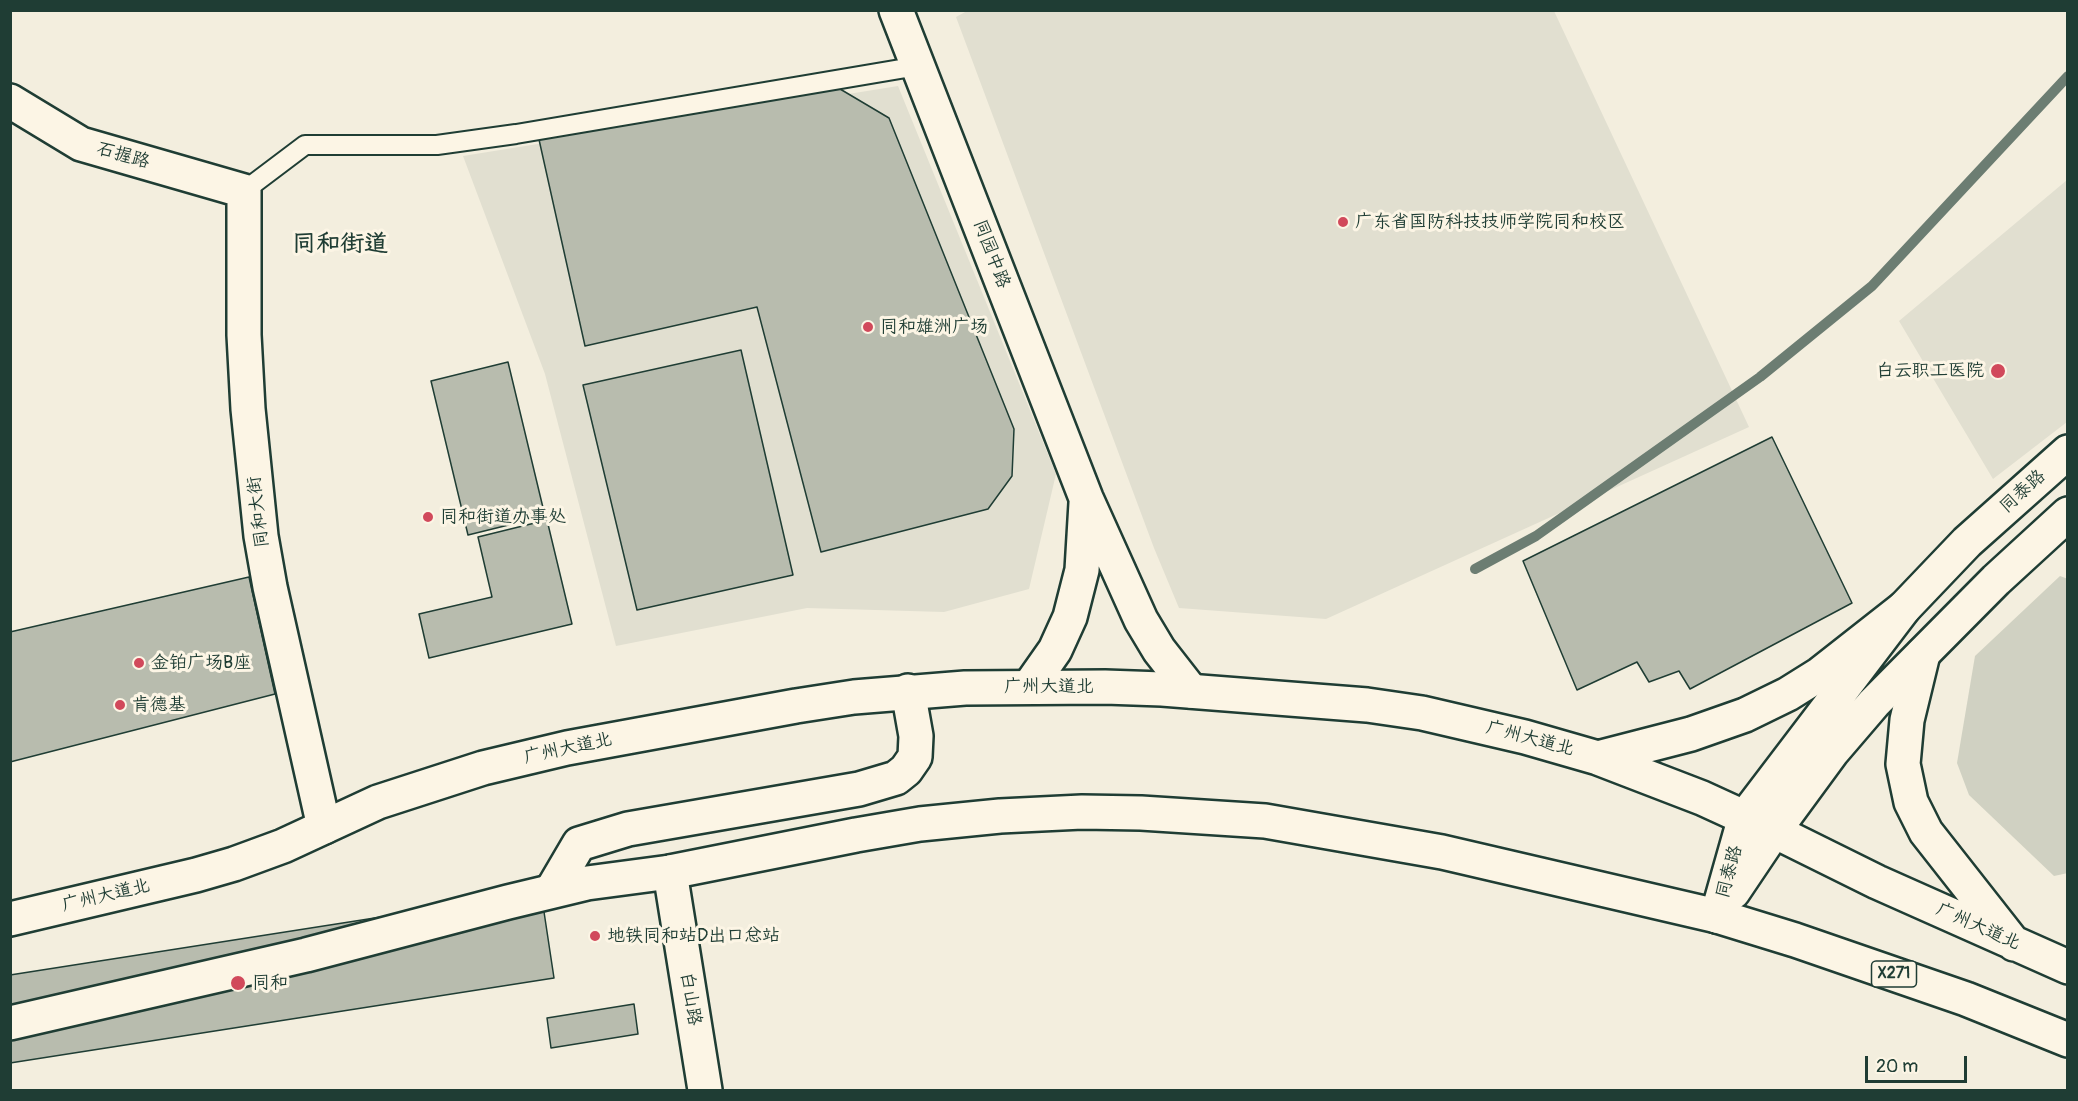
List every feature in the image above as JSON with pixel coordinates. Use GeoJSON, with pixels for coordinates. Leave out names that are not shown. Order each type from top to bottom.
{"type":"FeatureCollection","features":[{"type":"Feature","properties":{"kind":"main road","name":"同园中路"},"geometry":{"type":"LineString","coordinates":[[896,10],[1086,498],[1141,620],[1159,650],[1191,691]]}},
{"type":"Feature","properties":{"kind":"main road","name":"石握路"},"geometry":{"type":"LineString","coordinates":[[10,101],[81,144],[244,191]]}},
{"type":"Feature","properties":{"kind":"main road","name":"同和大街"},"geometry":{"type":"LineString","coordinates":[[244,191],[244,335],[248,409],[261,536],[270,587],[324,827]]}},
{"type":"Feature","properties":{"kind":"main road","name":"同泰路"},"geometry":{"type":"LineString","coordinates":[[1717,916],[1745,817],[1904,608],[1967,542],[2067,452]]}},
{"type":"Feature","properties":{"kind":"main road"},"geometry":{"type":"LineString","coordinates":[[1029,687],[1055,650],[1070,617],[1082,570],[1086,498]]}},
{"type":"Feature","properties":{"kind":"main road","name":"同泰路"},"geometry":{"type":"LineString","coordinates":[[1717,916],[1774,831],[1832,752],[1874,703],[1996,580],[2067,514]]}},
{"type":"Feature","properties":{"kind":"main road"},"geometry":{"type":"LineString","coordinates":[[1598,758],[1691,734],[1745,715],[1788,694],[1820,674],[1904,608]]}},
{"type":"Feature","properties":{"kind":"main road"},"geometry":{"type":"LineString","coordinates":[[1923,654],[1907,720],[1903,764],[1911,802],[1926,832],[2014,944]]}},
{"type":"Feature","properties":{"kind":"main road","name":"广州大道北"},"geometry":{"type":"LineString","coordinates":[[10,919],[196,875],[283,846],[378,802],[423,786],[483,768],[556,751],[854,697],[908,691],[1116,687],[1367,705],[1422,713],[1515,734],[1598,758],[1745,817],[1877,882],[2067,967]]}},
{"type":"Feature","properties":{"kind":"main road"},"geometry":{"type":"LineString","coordinates":[[552,890],[579,844],[628,829],[859,789],[896,778],[906,770],[915,757],[916,736],[908,691]]}},
{"type":"Feature","properties":{"kind":"main road"},"geometry":{"type":"LineString","coordinates":[[10,1023],[306,955],[552,890],[670,872],[920,824],[1000,816],[1082,812],[1141,813],[1265,821],[1442,852],[1717,916]]}},
{"type":"Feature","properties":{"kind":"main road","name":"白山路"},"geometry":{"type":"LineString","coordinates":[[670,872],[705,1090]]}},
{"type":"Feature","properties":{"kind":"main road","name":"X271"},"geometry":{"type":"LineString","coordinates":[[1717,916],[1795,940],[1966,999],[2067,1040]]}},
{"type":"Feature","properties":{"kind":"lane"},"geometry":{"type":"LineString","coordinates":[[244,191],[305,145],[437,145],[516,134],[918,66]]}},
{"type":"Feature","properties":{"kind":"shaded area","name":"广东省国防科技技师学院同和校区"},"geometry":{"type":"Polygon","coordinates":[[[967,11],[1554,11],[1749,427],[1326,619],[1179,608],[1154,548],[956,17],[967,11]]]}},
{"type":"Feature","properties":{"kind":"shaded area"},"geometry":{"type":"Polygon","coordinates":[[[898,86],[1056,474],[1029,589],[944,612],[807,608],[616,646],[545,374],[463,156],[898,86]]]}},
{"type":"Feature","properties":{"kind":"shaded area","name":"白云职工医院"},"geometry":{"type":"Polygon","coordinates":[[[2067,180],[2067,422],[1993,479],[1899,321],[2067,180]]]}},
{"type":"Feature","properties":{"kind":"shaded area"},"geometry":{"type":"Polygon","coordinates":[[[2060,576],[2068,579],[2068,873],[2054,876],[1969,795],[1957,763],[1975,656],[2060,576]]]}},
{"type":"Feature","properties":{"kind":"building","name":"同和雄洲广场"},"geometry":{"type":"Polygon","coordinates":[[[835,86],[889,118],[1014,429],[1012,476],[988,509],[821,552],[757,307],[585,346],[538,135],[835,86]]]}},
{"type":"Feature","properties":{"kind":"building"},"geometry":{"type":"Polygon","coordinates":[[[741,350],[793,575],[637,610],[583,385],[741,350]]]}},
{"type":"Feature","properties":{"kind":"building"},"geometry":{"type":"Polygon","coordinates":[[[508,362],[545,516],[468,535],[431,381],[508,362]]]}},
{"type":"Feature","properties":{"kind":"building"},"geometry":{"type":"Polygon","coordinates":[[[1772,437],[1852,603],[1690,689],[1679,671],[1649,682],[1637,662],[1577,690],[1523,561],[1772,437]]]}},
{"type":"Feature","properties":{"kind":"building"},"geometry":{"type":"Polygon","coordinates":[[[547,520],[572,624],[429,658],[419,614],[492,597],[478,537],[547,520]]]}},
{"type":"Feature","properties":{"kind":"building","name":"金铂广场B座"},"geometry":{"type":"Polygon","coordinates":[[[249,577],[275,694],[10,762],[10,632],[249,577]]]}},
{"type":"Feature","properties":{"kind":"building","name":"同和"},"geometry":{"type":"Polygon","coordinates":[[[541,892],[554,978],[10,1063],[10,975],[541,892]]]}},
{"type":"Feature","properties":{"kind":"building"},"geometry":{"type":"Polygon","coordinates":[[[634,1004],[638,1034],[551,1048],[547,1018],[634,1004]]]}},
{"type":"Feature","properties":{"kind":"waterway"},"geometry":{"type":"LineString","coordinates":[[1475,569],[1536,536],[1760,377],[1872,286],[2068,76]]}},
{"type":"Feature","properties":{"kind":"place","name":"广东省国防科技技师学院同和校区"},"geometry":{"type":"Point","coordinates":[1343,222]}},
{"type":"Feature","properties":{"kind":"place","name":"同和雄洲广场"},"geometry":{"type":"Point","coordinates":[868,327]}},
{"type":"Feature","properties":{"kind":"place","name":"白云职工医院"},"geometry":{"type":"Point","coordinates":[1998,371]}},
{"type":"Feature","properties":{"kind":"place","name":"同和街道办事处"},"geometry":{"type":"Point","coordinates":[428,517]}},
{"type":"Feature","properties":{"kind":"place","name":"金铂广场B座"},"geometry":{"type":"Point","coordinates":[139,663]}},
{"type":"Feature","properties":{"kind":"place","name":"肯德基"},"geometry":{"type":"Point","coordinates":[120,705]}},
{"type":"Feature","properties":{"kind":"place","name":"地铁同和站D出口总站"},"geometry":{"type":"Point","coordinates":[595,936]}},
{"type":"Feature","properties":{"kind":"place","name":"同和"},"geometry":{"type":"Point","coordinates":[238,983]}},
{"type":"Feature","properties":{"kind":"district","name":"同和街道"},"geometry":{"type":"Point","coordinates":[340,245]}}]}
